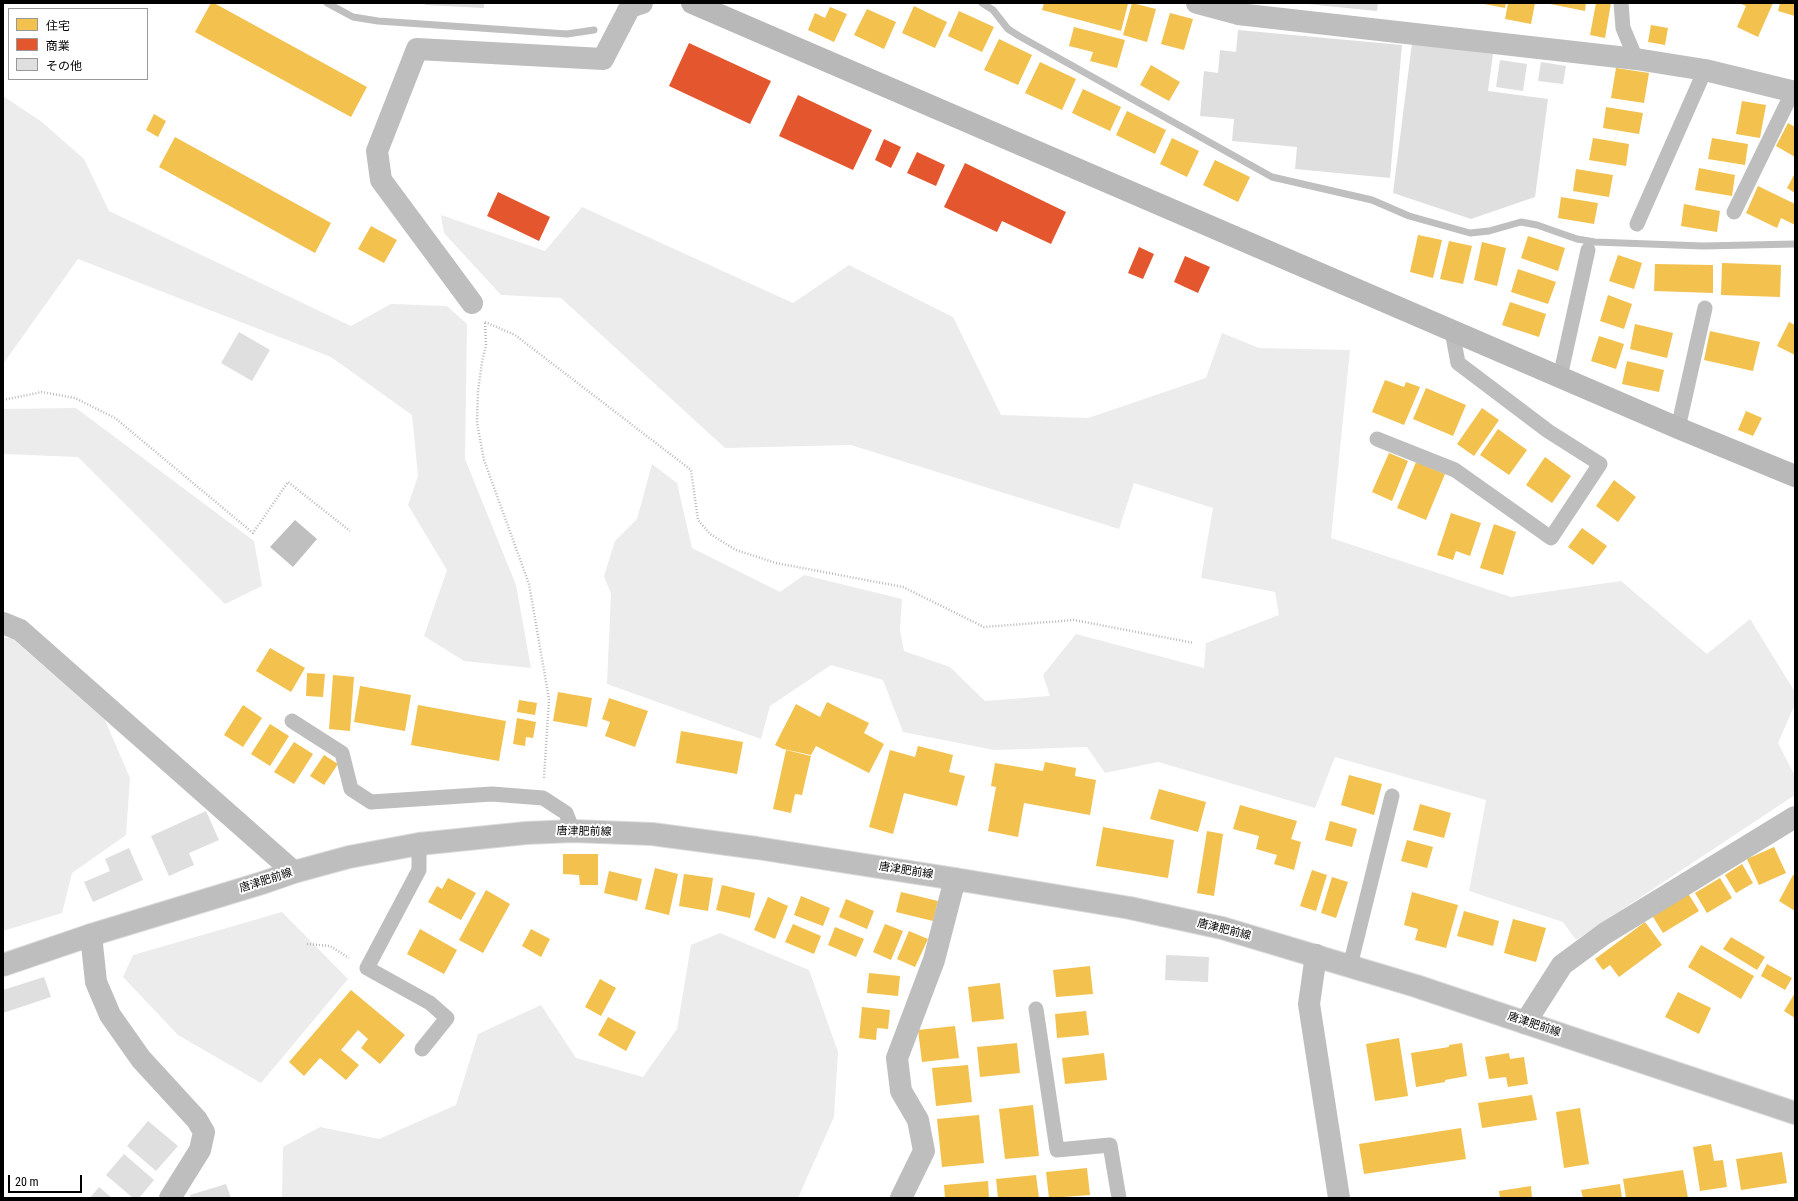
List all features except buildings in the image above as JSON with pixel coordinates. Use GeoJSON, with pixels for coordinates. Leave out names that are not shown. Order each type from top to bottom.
{"type":"FeatureCollection","features":[{"type":"Feature","properties":{"kind":"street"},"geometry":{"type":"LineString","coordinates":[[472,304],[381,180],[377,151],[417,49],[603,59],[630,7],[642,3]]}},
{"type":"Feature","properties":{"kind":"street"},"geometry":{"type":"LineString","coordinates":[[692,3],[1678,428],[1795,476]]}},
{"type":"Feature","properties":{"kind":"street"},"geometry":{"type":"LineString","coordinates":[[1197,3],[1221,6],[1238,14],[1636,59],[1705,70],[1794,92]]}},
{"type":"Feature","properties":{"kind":"street"},"geometry":{"type":"LineString","coordinates":[[3,623],[20,630],[294,872]]}},
{"type":"Feature","properties":{"kind":"street"},"geometry":{"type":"LineString","coordinates":[[1526,1023],[1562,964],[1604,934],[1794,821]]}},
{"type":"Feature","properties":{"kind":"street","name":"唐津肥前線"},"geometry":{"type":"LineString","coordinates":[[3,965],[92,935],[294,872],[349,857],[419,844],[479,836],[573,831],[652,834],[757,848],[955,879],[1130,908],[1222,928],[1316,955],[1526,1023],[1795,1113]]}},
{"type":"Feature","properties":{"kind":"street"},"geometry":{"type":"LineString","coordinates":[[901,1198],[924,1151],[918,1120],[900,1091],[897,1058],[934,960],[955,879]]}},
{"type":"Feature","properties":{"kind":"street"},"geometry":{"type":"LineString","coordinates":[[92,935],[96,982],[110,1015],[141,1059],[198,1120],[204,1132],[200,1150],[170,1198]]}},
{"type":"Feature","properties":{"kind":"street"},"geometry":{"type":"LineString","coordinates":[[1316,955],[1309,1004],[1339,1198]]}},
{"type":"Feature","properties":{"kind":"lane"},"geometry":{"type":"LineString","coordinates":[[1621,3],[1624,28],[1636,59]]}},
{"type":"Feature","properties":{"kind":"lane"},"geometry":{"type":"LineString","coordinates":[[1637,224],[1705,70]]}},
{"type":"Feature","properties":{"kind":"lane"},"geometry":{"type":"LineString","coordinates":[[1734,212],[1794,92]]}},
{"type":"Feature","properties":{"kind":"lane"},"geometry":{"type":"LineString","coordinates":[[1560,376],[1588,250]]}},
{"type":"Feature","properties":{"kind":"lane"},"geometry":{"type":"LineString","coordinates":[[1678,428],[1705,308]]}},
{"type":"Feature","properties":{"kind":"lane"},"geometry":{"type":"LineString","coordinates":[[1377,438],[1456,470],[1551,538],[1600,464],[1548,431],[1458,364],[1452,330]]}},
{"type":"Feature","properties":{"kind":"lane"},"geometry":{"type":"LineString","coordinates":[[292,721],[342,753],[351,788],[371,802],[492,794],[543,798],[566,813],[573,831]]}},
{"type":"Feature","properties":{"kind":"lane"},"geometry":{"type":"LineString","coordinates":[[1350,966],[1392,796]]}},
{"type":"Feature","properties":{"kind":"lane"},"geometry":{"type":"LineString","coordinates":[[419,844],[419,870],[367,968],[430,1003],[447,1018],[422,1049]]}},
{"type":"Feature","properties":{"kind":"lane"},"geometry":{"type":"LineString","coordinates":[[1036,1009],[1057,1150],[1110,1145],[1119,1198]]}},
{"type":"Feature","properties":{"kind":"path"},"geometry":{"type":"LineString","coordinates":[[472,304],[485,323],[486,346],[478,391],[477,423],[484,460],[529,584],[549,698],[543,798]]}},
{"type":"Feature","properties":{"kind":"path"},"geometry":{"type":"LineString","coordinates":[[485,323],[515,335],[691,470],[698,520],[710,534],[736,550],[776,563],[903,587],[984,627],[1074,620],[1194,643]]}},
{"type":"Feature","properties":{"kind":"path"},"geometry":{"type":"LineString","coordinates":[[3,400],[42,392],[75,398],[115,418],[253,533],[288,482],[350,531]]}},
{"type":"Feature","properties":{"kind":"path"},"geometry":{"type":"LineString","coordinates":[[307,944],[330,946],[367,968]]}},
{"type":"Feature","properties":{"kind":"shaded area"},"geometry":{"type":"Polygon","coordinates":[[[3,96],[42,122],[84,159],[109,211],[351,326],[391,304],[447,306],[467,324],[465,459],[516,585],[531,668],[464,661],[424,636],[447,570],[408,505],[418,476],[412,415],[331,357],[78,259],[3,364],[3,96]]]}},
{"type":"Feature","properties":{"kind":"shaded area"},"geometry":{"type":"Polygon","coordinates":[[[582,207],[793,303],[849,265],[953,317],[1001,415],[1088,418],[1206,378],[1222,333],[1259,348],[1350,350],[1331,538],[1511,597],[1621,581],[1707,654],[1750,619],[1795,692],[1795,704],[1778,743],[1795,776],[1795,795],[1576,940],[1563,922],[1469,891],[1486,800],[1335,757],[1315,808],[1158,762],[1105,773],[1087,747],[994,750],[903,732],[883,680],[831,665],[770,706],[761,739],[607,684],[611,594],[604,576],[615,541],[637,519],[652,464],[677,483],[692,548],[780,592],[804,575],[902,599],[900,630],[904,651],[950,667],[985,701],[1050,696],[1043,675],[1076,634],[1204,668],[1206,643],[1279,615],[1275,592],[1201,578],[1213,508],[1134,483],[1119,529],[851,445],[725,448],[561,298],[501,295],[444,233],[441,215],[545,251],[582,207]]]}},
{"type":"Feature","properties":{"kind":"shaded area"},"geometry":{"type":"Polygon","coordinates":[[[76,408],[254,541],[262,586],[225,604],[78,457],[3,454],[3,409],[76,408]]]}},
{"type":"Feature","properties":{"kind":"shaded area"},"geometry":{"type":"Polygon","coordinates":[[[295,520],[317,539],[293,567],[270,547],[295,520]]]}},
{"type":"Feature","properties":{"kind":"shaded area"},"geometry":{"type":"Polygon","coordinates":[[[3,638],[12,638],[105,720],[130,778],[126,835],[72,873],[62,913],[3,931],[3,638]]]}},
{"type":"Feature","properties":{"kind":"shaded area"},"geometry":{"type":"Polygon","coordinates":[[[282,912],[348,979],[261,1083],[178,1035],[123,977],[133,955],[282,912]]]}},
{"type":"Feature","properties":{"kind":"shaded area"},"geometry":{"type":"Polygon","coordinates":[[[720,933],[809,970],[838,1052],[834,1117],[798,1198],[282,1198],[283,1147],[320,1127],[379,1139],[456,1105],[478,1034],[541,1005],[576,1058],[643,1077],[677,1029],[691,945],[720,933]]]}},
{"type":"Feature","properties":{"kind":"waterway"},"geometry":{"type":"LineString","coordinates":[[327,3],[353,17],[378,21],[567,34],[594,30]]}},
{"type":"Feature","properties":{"kind":"waterway"},"geometry":{"type":"LineString","coordinates":[[982,3],[993,10],[1008,29],[1019,36],[1272,177],[1372,200],[1409,216],[1470,233],[1489,231],[1521,222],[1537,225],[1577,239],[1595,242],[1703,246],[1795,244]]}}]}
